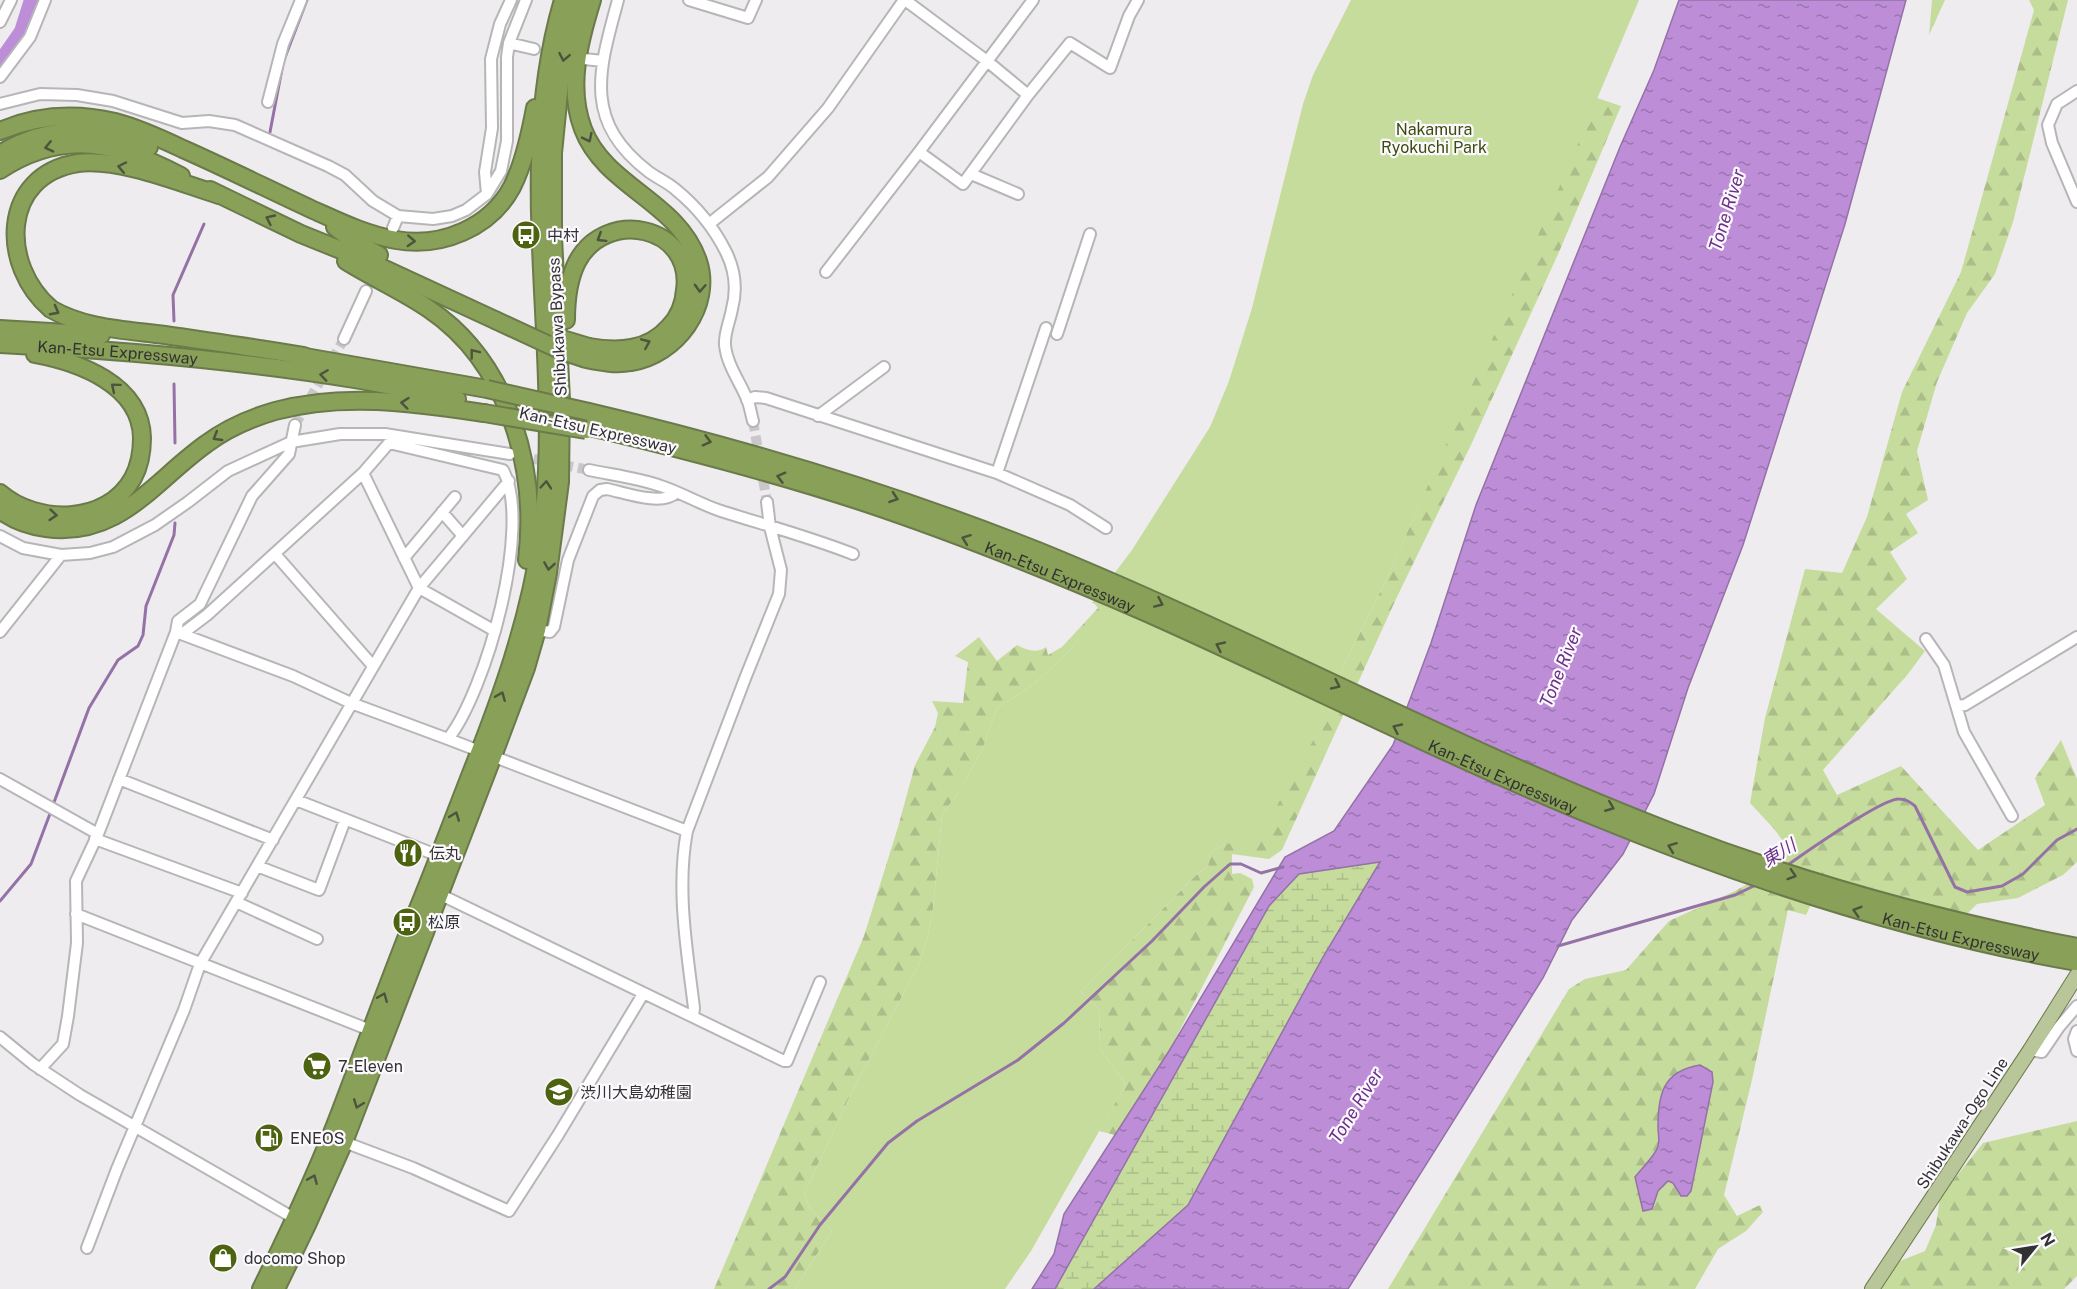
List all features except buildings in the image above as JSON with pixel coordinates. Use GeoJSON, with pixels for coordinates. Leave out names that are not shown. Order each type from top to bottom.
{"type":"FeatureCollection","features":[{"type":"Feature","properties":{"kind":"highway"},"geometry":{"type":"LineString","coordinates":[[0,170],[27,155],[54,146],[74,143],[94,144],[136,154],[301,234],[498,316],[562,339],[587,353],[617,363],[632,362],[662,350],[686,329],[694,314],[701,282],[699,264],[693,248],[673,220],[606,165],[584,133],[576,101],[575,84],[577,61],[592,0]]}},
{"type":"Feature","properties":{"kind":"highway"},"geometry":{"type":"LineString","coordinates":[[0,131],[29,121],[51,117],[95,118],[118,123],[230,170],[359,230],[395,240],[414,242],[447,238],[491,214],[501,203],[518,174],[529,135],[543,57],[567,2]]}},
{"type":"Feature","properties":{"kind":"highway","name":"Shibukawa Bypass"},"geometry":{"type":"LineString","coordinates":[[487,753],[526,669],[537,630],[548,573],[560,482],[561,400],[553,237],[553,153],[567,2]]}},
{"type":"Feature","properties":{"kind":"highway","name":"Shibukawa Bypass"},"geometry":{"type":"LineString","coordinates":[[487,753],[526,615],[541,538],[547,471],[549,397],[540,238],[540,156],[548,72],[567,2]]}},
{"type":"Feature","properties":{"kind":"highway"},"geometry":{"type":"LineString","coordinates":[[0,154],[18,144],[54,132],[97,132],[118,136],[179,157],[230,170]]}},
{"type":"Feature","properties":{"kind":"highway"},"geometry":{"type":"LineString","coordinates":[[219,195],[123,166],[99,163],[62,166],[44,172],[28,182],[16,194],[6,209],[2,225],[2,242],[12,273],[23,288],[36,299],[68,317],[109,328],[259,348],[304,357]]}},
{"type":"Feature","properties":{"kind":"highway"},"geometry":{"type":"LineString","coordinates":[[316,211],[366,249],[498,316]]}},
{"type":"Feature","properties":{"kind":"highway"},"geometry":{"type":"LineString","coordinates":[[560,482],[567,398],[566,307],[572,274],[586,250],[595,241],[621,229],[635,228],[657,236],[669,244],[678,255],[686,274],[684,300],[680,313],[666,331],[644,345],[587,353]]}},
{"type":"Feature","properties":{"kind":"highway"},"geometry":{"type":"LineString","coordinates":[[301,234],[429,309],[450,326],[480,360],[505,404],[521,450],[529,499],[529,546],[516,651]]}},
{"type":"Feature","properties":{"kind":"highway","name":"Kan-Etsu Expressway"},"geometry":{"type":"LineString","coordinates":[[0,329],[136,338],[304,357],[485,402]]}},
{"type":"Feature","properties":{"kind":"highway","name":"Kan-Etsu Expressway"},"geometry":{"type":"LineString","coordinates":[[0,344],[221,361],[354,379],[749,453],[865,487],[988,532],[1145,612],[1524,786],[1666,845],[1736,871],[1870,915],[1995,946],[2077,962]]}},
{"type":"Feature","properties":{"kind":"highway"},"geometry":{"type":"LineString","coordinates":[[0,351],[59,359],[78,365],[108,381],[130,402],[138,417],[142,432],[142,449],[138,467],[128,486],[95,510],[80,514],[50,516],[18,506],[0,493]]}},
{"type":"Feature","properties":{"kind":"highway"},"geometry":{"type":"LineString","coordinates":[[0,510],[38,527],[58,530],[96,525],[133,505],[206,444],[228,430],[275,411],[302,405],[361,400],[485,402]]}},
{"type":"Feature","properties":{"kind":"highway","name":"Kan-Etsu Expressway"},"geometry":{"type":"LineString","coordinates":[[587,422],[621,435],[797,481],[1082,578],[1225,633],[1480,751],[1678,835],[1788,874],[1881,902],[1980,927],[2077,947]]}},
{"type":"Feature","properties":{"kind":"highway"},"geometry":{"type":"LineString","coordinates":[[261,1289],[301,1222],[344,1142],[391,1018],[434,891],[487,753]]}},
{"type":"Feature","properties":{"kind":"highway"},"geometry":{"type":"LineString","coordinates":[[276,1289],[370,1030],[434,891]]}},
{"type":"Feature","properties":{"kind":"main road","name":"Shibukawa-Ogo Line"},"geometry":{"type":"LineString","coordinates":[[1872,1289],[2077,975]]}},
{"type":"Feature","properties":{"kind":"street"},"geometry":{"type":"LineString","coordinates":[[0,21],[11,0]]}},
{"type":"Feature","properties":{"kind":"street"},"geometry":{"type":"LineString","coordinates":[[0,77],[30,37],[45,0]]}},
{"type":"Feature","properties":{"kind":"street"},"geometry":{"type":"LineString","coordinates":[[268,102],[283,44],[301,0]]}},
{"type":"Feature","properties":{"kind":"street"},"geometry":{"type":"LineString","coordinates":[[487,194],[485,172],[492,128],[491,59],[500,24],[511,0]]}},
{"type":"Feature","properties":{"kind":"street"},"geometry":{"type":"LineString","coordinates":[[0,104],[40,94],[77,95],[113,101],[182,123],[209,121],[234,125],[345,175],[373,201],[398,216],[433,219],[452,216],[466,210],[487,194],[501,171],[507,141],[507,57],[526,0]]}},
{"type":"Feature","properties":{"kind":"street"},"geometry":{"type":"LineString","coordinates":[[618,0],[603,61],[601,85],[603,112],[616,140],[638,163],[675,188],[695,206],[710,225],[726,252],[733,269],[735,291],[725,344],[728,359],[747,400],[753,421]]}},
{"type":"Feature","properties":{"kind":"street"},"geometry":{"type":"LineString","coordinates":[[689,0],[748,18],[756,0]]}},
{"type":"Feature","properties":{"kind":"street"},"geometry":{"type":"LineString","coordinates":[[710,225],[768,177],[828,108],[905,0],[987,61],[1028,95]]}},
{"type":"Feature","properties":{"kind":"street"},"geometry":{"type":"LineString","coordinates":[[826,272],[1033,0]]}},
{"type":"Feature","properties":{"kind":"street"},"geometry":{"type":"LineString","coordinates":[[919,152],[963,184],[1028,95],[1070,43],[1110,68],[1138,0]]}},
{"type":"Feature","properties":{"kind":"street"},"geometry":{"type":"LineString","coordinates":[[510,43],[534,49]]}},
{"type":"Feature","properties":{"kind":"street"},"geometry":{"type":"LineString","coordinates":[[585,59],[603,61]]}},
{"type":"Feature","properties":{"kind":"street"},"geometry":{"type":"LineString","coordinates":[[2077,91],[2057,104],[2048,125],[2052,142],[2077,202]]}},
{"type":"Feature","properties":{"kind":"street"},"geometry":{"type":"LineString","coordinates":[[970,174],[1018,194]]}},
{"type":"Feature","properties":{"kind":"street"},"geometry":{"type":"LineString","coordinates":[[393,228],[398,216]]}},
{"type":"Feature","properties":{"kind":"street"},"geometry":{"type":"LineString","coordinates":[[1057,334],[1090,234]]}},
{"type":"Feature","properties":{"kind":"street"},"geometry":{"type":"LineString","coordinates":[[344,339],[366,291]]}},
{"type":"Feature","properties":{"kind":"street"},"geometry":{"type":"LineString","coordinates":[[997,473],[1046,328]]}},
{"type":"Feature","properties":{"kind":"street"},"geometry":{"type":"LineString","coordinates":[[818,416],[884,367]]}},
{"type":"Feature","properties":{"kind":"street"},"geometry":{"type":"LineString","coordinates":[[747,400],[766,398],[997,473],[1070,506],[1106,528]]}},
{"type":"Feature","properties":{"kind":"street"},"geometry":{"type":"LineString","coordinates":[[40,1069],[63,1044],[77,943],[76,881],[179,633],[178,621],[201,604],[252,496],[288,454],[295,424]]}},
{"type":"Feature","properties":{"kind":"street"},"geometry":{"type":"LineString","coordinates":[[0,536],[23,548],[61,555],[90,553],[129,540],[155,525],[228,471],[291,442],[340,434],[510,454]]}},
{"type":"Feature","properties":{"kind":"street"},"geometry":{"type":"LineString","coordinates":[[179,633],[207,615],[363,473],[387,439]]}},
{"type":"Feature","properties":{"kind":"street"},"geometry":{"type":"LineString","coordinates":[[387,439],[503,470],[512,494],[511,551],[495,632],[479,682],[458,725],[448,739]]}},
{"type":"Feature","properties":{"kind":"street"},"geometry":{"type":"LineString","coordinates":[[589,470],[658,485],[699,504],[812,538],[854,554]]}},
{"type":"Feature","properties":{"kind":"street"},"geometry":{"type":"LineString","coordinates":[[363,473],[419,588],[495,632]]}},
{"type":"Feature","properties":{"kind":"street"},"geometry":{"type":"LineString","coordinates":[[87,1248],[134,1126],[184,1010],[200,964],[419,588],[509,481]]}},
{"type":"Feature","properties":{"kind":"street"},"geometry":{"type":"LineString","coordinates":[[537,630],[550,632],[554,627],[568,560],[589,501],[593,496],[600,490],[607,489],[661,500],[670,498],[676,493]]}},
{"type":"Feature","properties":{"kind":"street"},"geometry":{"type":"LineString","coordinates":[[404,558],[455,497]]}},
{"type":"Feature","properties":{"kind":"street"},"geometry":{"type":"LineString","coordinates":[[693,1016],[682,877],[683,852],[687,831],[780,594],[781,570],[770,527],[767,502]]}},
{"type":"Feature","properties":{"kind":"street"},"geometry":{"type":"LineString","coordinates":[[442,512],[463,536]]}},
{"type":"Feature","properties":{"kind":"street"},"geometry":{"type":"LineString","coordinates":[[275,554],[373,666]]}},
{"type":"Feature","properties":{"kind":"street"},"geometry":{"type":"LineString","coordinates":[[0,632],[61,555]]}},
{"type":"Feature","properties":{"kind":"street"},"geometry":{"type":"LineString","coordinates":[[179,633],[293,676],[351,703],[687,831]]}},
{"type":"Feature","properties":{"kind":"street"},"geometry":{"type":"LineString","coordinates":[[1957,706],[1965,705],[2077,637]]}},
{"type":"Feature","properties":{"kind":"street"},"geometry":{"type":"LineString","coordinates":[[1926,639],[1944,664],[1964,732],[2012,816]]}},
{"type":"Feature","properties":{"kind":"street"},"geometry":{"type":"LineString","coordinates":[[0,779],[96,836],[239,897],[317,939]]}},
{"type":"Feature","properties":{"kind":"street"},"geometry":{"type":"LineString","coordinates":[[119,779],[273,840]]}},
{"type":"Feature","properties":{"kind":"street"},"geometry":{"type":"LineString","coordinates":[[296,800],[446,859]]}},
{"type":"Feature","properties":{"kind":"street"},"geometry":{"type":"LineString","coordinates":[[257,866],[319,890],[345,820]]}},
{"type":"Feature","properties":{"kind":"street"},"geometry":{"type":"LineString","coordinates":[[434,891],[643,994],[787,1061],[819,982]]}},
{"type":"Feature","properties":{"kind":"street"},"geometry":{"type":"LineString","coordinates":[[76,914],[370,1030]]}},
{"type":"Feature","properties":{"kind":"street"},"geometry":{"type":"LineString","coordinates":[[344,1142],[413,1168],[508,1211],[558,1135],[643,994]]}},
{"type":"Feature","properties":{"kind":"street"},"geometry":{"type":"LineString","coordinates":[[2030,1050],[2042,1052],[2077,1006]]}},
{"type":"Feature","properties":{"kind":"street"},"geometry":{"type":"LineString","coordinates":[[2077,1031],[2074,1038],[2077,1051]]}},
{"type":"Feature","properties":{"kind":"street"},"geometry":{"type":"LineString","coordinates":[[0,1037],[40,1069],[301,1222]]}},
{"type":"Feature","properties":{"kind":"green space","name":"Nakamura Ryokuchi Park"},"geometry":{"type":"Polygon","coordinates":[[[1351,0],[1639,0],[1388,576],[1344,665],[1329,712],[1258,840],[1225,844],[1210,853],[1208,866],[1197,874],[1081,992],[1100,1010],[1099,1048],[1126,1084],[1031,1251],[1005,1289],[795,1289],[832,1231],[809,1207],[804,1194],[850,1096],[920,962],[933,909],[942,815],[958,793],[983,748],[997,708],[1034,684],[1071,649],[1100,611],[1092,603],[1132,550],[1210,427],[1229,381],[1252,308],[1303,104],[1313,75],[1351,0]]]}},
{"type":"Feature","properties":{"kind":"green space"},"geometry":{"type":"Polygon","coordinates":[[[1932,0],[1945,0],[1929,35],[1932,0]]]}},
{"type":"Feature","properties":{"kind":"green space"},"geometry":{"type":"Polygon","coordinates":[[[2029,0],[2068,0],[2013,222],[1995,274],[1967,313],[1937,382],[1917,451],[1928,500],[1906,514],[1918,533],[1890,552],[1907,579],[1876,609],[1925,651],[1908,674],[1823,770],[1837,795],[1901,766],[1978,850],[2045,805],[2035,778],[2061,740],[2077,779],[2077,862],[2063,875],[2018,898],[1977,904],[1964,917],[1822,881],[1806,915],[1788,910],[1752,1080],[1724,1195],[1737,1216],[1760,1205],[1763,1212],[1746,1231],[1718,1249],[1695,1289],[1388,1289],[1569,989],[1585,979],[1626,970],[1669,921],[1735,891],[1767,873],[1790,851],[1775,830],[1750,803],[1765,718],[1805,569],[1842,573],[1867,517],[1902,392],[1961,272],[2034,10],[2029,0]]]}},
{"type":"Feature","properties":{"kind":"green space"},"geometry":{"type":"Polygon","coordinates":[[[1597,98],[1621,106],[1559,252],[1470,447],[1396,599],[1282,850],[1269,859],[1232,854],[1232,874],[1240,873],[1252,879],[1254,887],[1169,1051],[1115,1135],[1099,1131],[1126,1084],[1099,1048],[1100,1010],[1081,992],[1197,874],[1208,866],[1210,853],[1225,844],[1329,712],[1344,665],[1388,576],[1597,98]]]}},
{"type":"Feature","properties":{"kind":"green space"},"geometry":{"type":"Polygon","coordinates":[[[1098,608],[1101,611],[1071,649],[1034,684],[997,708],[983,748],[958,793],[942,815],[933,909],[920,962],[850,1096],[804,1194],[809,1207],[832,1231],[795,1289],[714,1289],[864,936],[915,765],[935,727],[938,713],[932,701],[963,703],[968,662],[955,656],[979,637],[997,661],[1017,645],[1035,651],[1046,647],[1048,655],[1062,647],[1098,608]]]}},
{"type":"Feature","properties":{"kind":"green space"},"geometry":{"type":"Polygon","coordinates":[[[1381,861],[1323,957],[1188,1205],[1094,1289],[1055,1289],[1269,906],[1299,874],[1381,861]]]}},
{"type":"Feature","properties":{"kind":"green space"},"geometry":{"type":"Polygon","coordinates":[[[2077,1121],[2077,1276],[2064,1289],[1878,1289],[1895,1263],[1925,1251],[1936,1225],[1940,1197],[1983,1143],[2077,1121]]]}},
{"type":"Feature","properties":{"kind":"water","name":"Tone River"},"geometry":{"type":"Polygon","coordinates":[[[1679,0],[1906,0],[1845,224],[1743,545],[1688,688],[1654,794],[1623,854],[1572,920],[1543,978],[1348,1289],[1094,1289],[1188,1205],[1323,957],[1380,862],[1299,874],[1269,906],[1055,1289],[1032,1289],[1054,1254],[1064,1214],[1169,1051],[1285,857],[1334,831],[1393,745],[1431,643],[1476,505],[1620,147],[1654,70],[1679,0]]]}},
{"type":"Feature","properties":{"kind":"water"},"geometry":{"type":"Polygon","coordinates":[[[1700,1065],[1712,1072],[1713,1082],[1691,1191],[1687,1196],[1681,1196],[1673,1183],[1668,1181],[1658,1191],[1652,1209],[1643,1211],[1635,1177],[1657,1150],[1659,1104],[1665,1086],[1678,1073],[1700,1065]]]}},
{"type":"Feature","properties":{"kind":"waterway"},"geometry":{"type":"LineString","coordinates":[[0,65],[23,32],[33,0]]}},
{"type":"Feature","properties":{"kind":"waterway"},"geometry":{"type":"LineString","coordinates":[[284,60],[307,0]]}},
{"type":"Feature","properties":{"kind":"waterway"},"geometry":{"type":"LineString","coordinates":[[270,132],[282,69]]}},
{"type":"Feature","properties":{"kind":"waterway"},"geometry":{"type":"LineString","coordinates":[[174,321],[173,295],[204,224]]}},
{"type":"Feature","properties":{"kind":"waterway"},"geometry":{"type":"LineString","coordinates":[[174,384],[175,443]]}},
{"type":"Feature","properties":{"kind":"waterway"},"geometry":{"type":"LineString","coordinates":[[53,805],[89,708],[118,660],[138,646],[143,635],[146,606],[174,535],[175,523]]}},
{"type":"Feature","properties":{"kind":"waterway","name":"東川"},"geometry":{"type":"LineString","coordinates":[[1786,866],[1861,816],[1890,801],[1899,799],[1915,806],[1955,887],[1967,892],[2002,886],[2023,874],[2057,840],[2077,829]]}},
{"type":"Feature","properties":{"kind":"waterway"},"geometry":{"type":"LineString","coordinates":[[0,901],[31,864],[51,811]]}},
{"type":"Feature","properties":{"kind":"waterway"},"geometry":{"type":"LineString","coordinates":[[769,1289],[785,1277],[820,1225],[888,1143],[917,1121],[1018,1060],[1064,1023],[1230,864],[1241,864],[1261,873],[1283,867]]}},
{"type":"Feature","properties":{"kind":"waterway","name":"東川"},"geometry":{"type":"LineString","coordinates":[[1558,946],[1735,895],[1758,884]]}},
{"type":"Feature","properties":{"kind":"tunnel"},"geometry":{"type":"LineString","coordinates":[[295,425],[344,339]]}},
{"type":"Feature","properties":{"kind":"tunnel"},"geometry":{"type":"LineString","coordinates":[[753,421],[767,502]]}},
{"type":"Feature","properties":{"kind":"tunnel"},"geometry":{"type":"LineString","coordinates":[[519,456],[589,470]]}},
{"type":"Feature","properties":{"kind":"place","name":"中村"},"geometry":{"type":"Point","coordinates":[526,235]}},
{"type":"Feature","properties":{"kind":"place","name":"伝丸"},"geometry":{"type":"Point","coordinates":[408,853]}},
{"type":"Feature","properties":{"kind":"place","name":"松原"},"geometry":{"type":"Point","coordinates":[407,922]}},
{"type":"Feature","properties":{"kind":"place","name":"7-Eleven"},"geometry":{"type":"Point","coordinates":[317,1066]}},
{"type":"Feature","properties":{"kind":"place","name":"渋川大島幼稚園"},"geometry":{"type":"Point","coordinates":[559,1092]}},
{"type":"Feature","properties":{"kind":"place","name":"ENEOS"},"geometry":{"type":"Point","coordinates":[269,1138]}},
{"type":"Feature","properties":{"kind":"place","name":"docomo Shop"},"geometry":{"type":"Point","coordinates":[223,1258]}}]}
